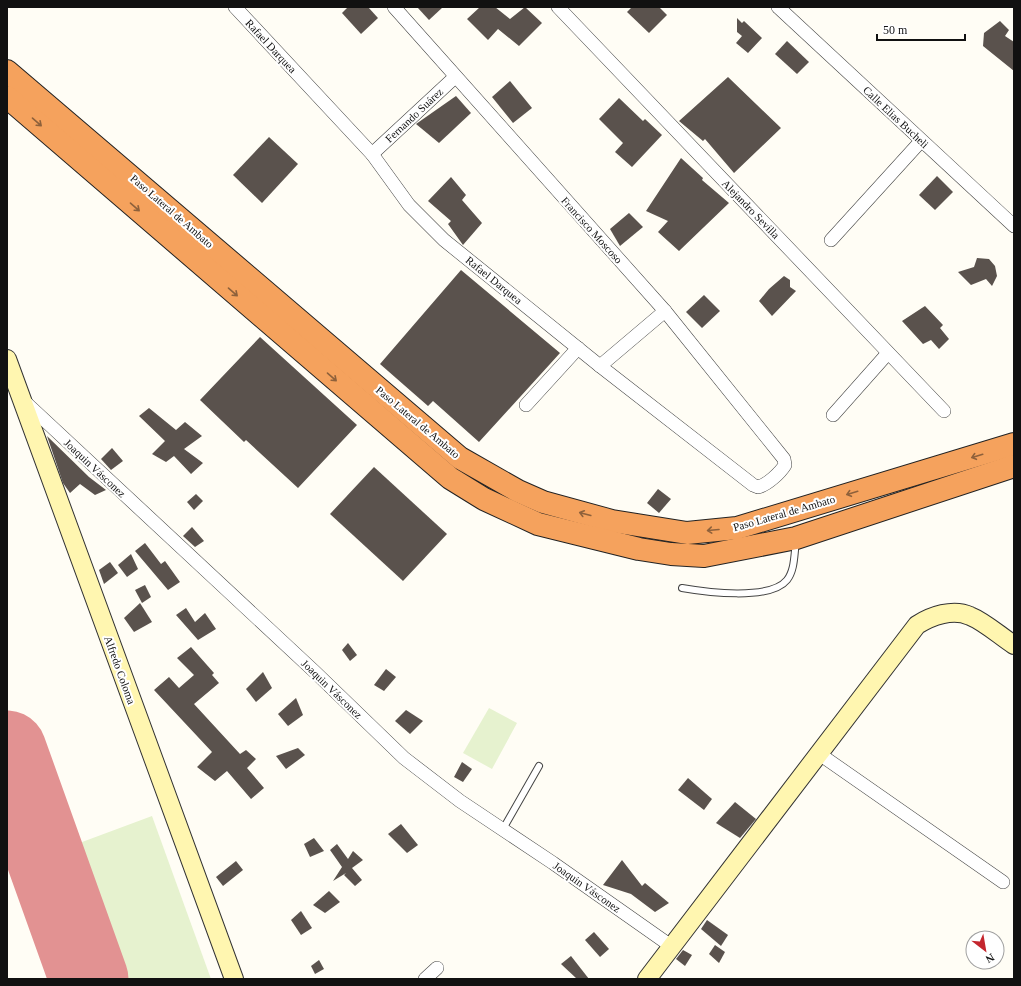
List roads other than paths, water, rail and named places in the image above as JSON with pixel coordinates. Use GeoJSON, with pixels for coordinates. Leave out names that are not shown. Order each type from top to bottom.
{"type":"FeatureCollection","features":[{"type":"Feature","properties":{"kind":"highway","name":"Paso Lateral de Ambato"},"geometry":{"type":"LineString","coordinates":[[7,71],[192,243],[450,478],[484,499],[538,524],[639,550],[704,556],[796,538],[880,512],[1013,450]]}},
{"type":"Feature","properties":{"kind":"highway","name":"Paso Lateral de Ambato"},"geometry":{"type":"LineString","coordinates":[[7,97],[460,458],[518,491],[544,502],[612,521],[687,533],[737,528],[1013,450]]}},
{"type":"Feature","properties":{"kind":"highway"},"geometry":{"type":"LineString","coordinates":[[880,512],[1014,477]]}},
{"type":"Feature","properties":{"kind":"street","name":"Rafael Darquea"},"geometry":{"type":"LineString","coordinates":[[235,7],[372,154],[409,205],[444,240],[600,366],[758,487],[763,486],[782,469],[785,464],[784,459]]}},
{"type":"Feature","properties":{"kind":"street","name":"Francisco Moscoso"},"geometry":{"type":"LineString","coordinates":[[394,7],[665,311],[784,459]]}},
{"type":"Feature","properties":{"kind":"street","name":"Alejandro Sevilla"},"geometry":{"type":"LineString","coordinates":[[558,7],[944,411]]}},
{"type":"Feature","properties":{"kind":"street","name":"Calle Elias Bucheli"},"geometry":{"type":"LineString","coordinates":[[778,7],[920,141],[1014,226]]}},
{"type":"Feature","properties":{"kind":"street","name":"Fernando Suárez"},"geometry":{"type":"LineString","coordinates":[[372,154],[455,77]]}},
{"type":"Feature","properties":{"kind":"street"},"geometry":{"type":"LineString","coordinates":[[831,240],[920,141]]}},
{"type":"Feature","properties":{"kind":"street"},"geometry":{"type":"LineString","coordinates":[[600,366],[665,311]]}},
{"type":"Feature","properties":{"kind":"street"},"geometry":{"type":"LineString","coordinates":[[526,405],[578,348]]}},
{"type":"Feature","properties":{"kind":"street"},"geometry":{"type":"LineString","coordinates":[[833,415],[888,353]]}},
{"type":"Feature","properties":{"kind":"street","name":"Alfredo Coloma"},"geometry":{"type":"LineString","coordinates":[[7,359],[234,979]]}},
{"type":"Feature","properties":{"kind":"street","name":"Joaquin Vásconez"},"geometry":{"type":"LineString","coordinates":[[21,398],[315,672],[404,758],[460,801],[503,829],[671,946]]}},
{"type":"Feature","properties":{"kind":"street"},"geometry":{"type":"LineString","coordinates":[[647,979],[818,753],[917,626],[927,618],[939,615],[956,614],[969,616],[1014,645]]}},
{"type":"Feature","properties":{"kind":"street"},"geometry":{"type":"LineString","coordinates":[[818,753],[1003,882]]}},
{"type":"Feature","properties":{"kind":"street"},"geometry":{"type":"LineString","coordinates":[[425,979],[436,968]]}},
{"type":"Feature","properties":{"kind":"lane"},"geometry":{"type":"LineString","coordinates":[[682,588],[708,593],[743,594],[774,590],[786,581],[792,570],[796,538]]}},
{"type":"Feature","properties":{"kind":"lane"},"geometry":{"type":"LineString","coordinates":[[503,829],[538,766]]}}]}
